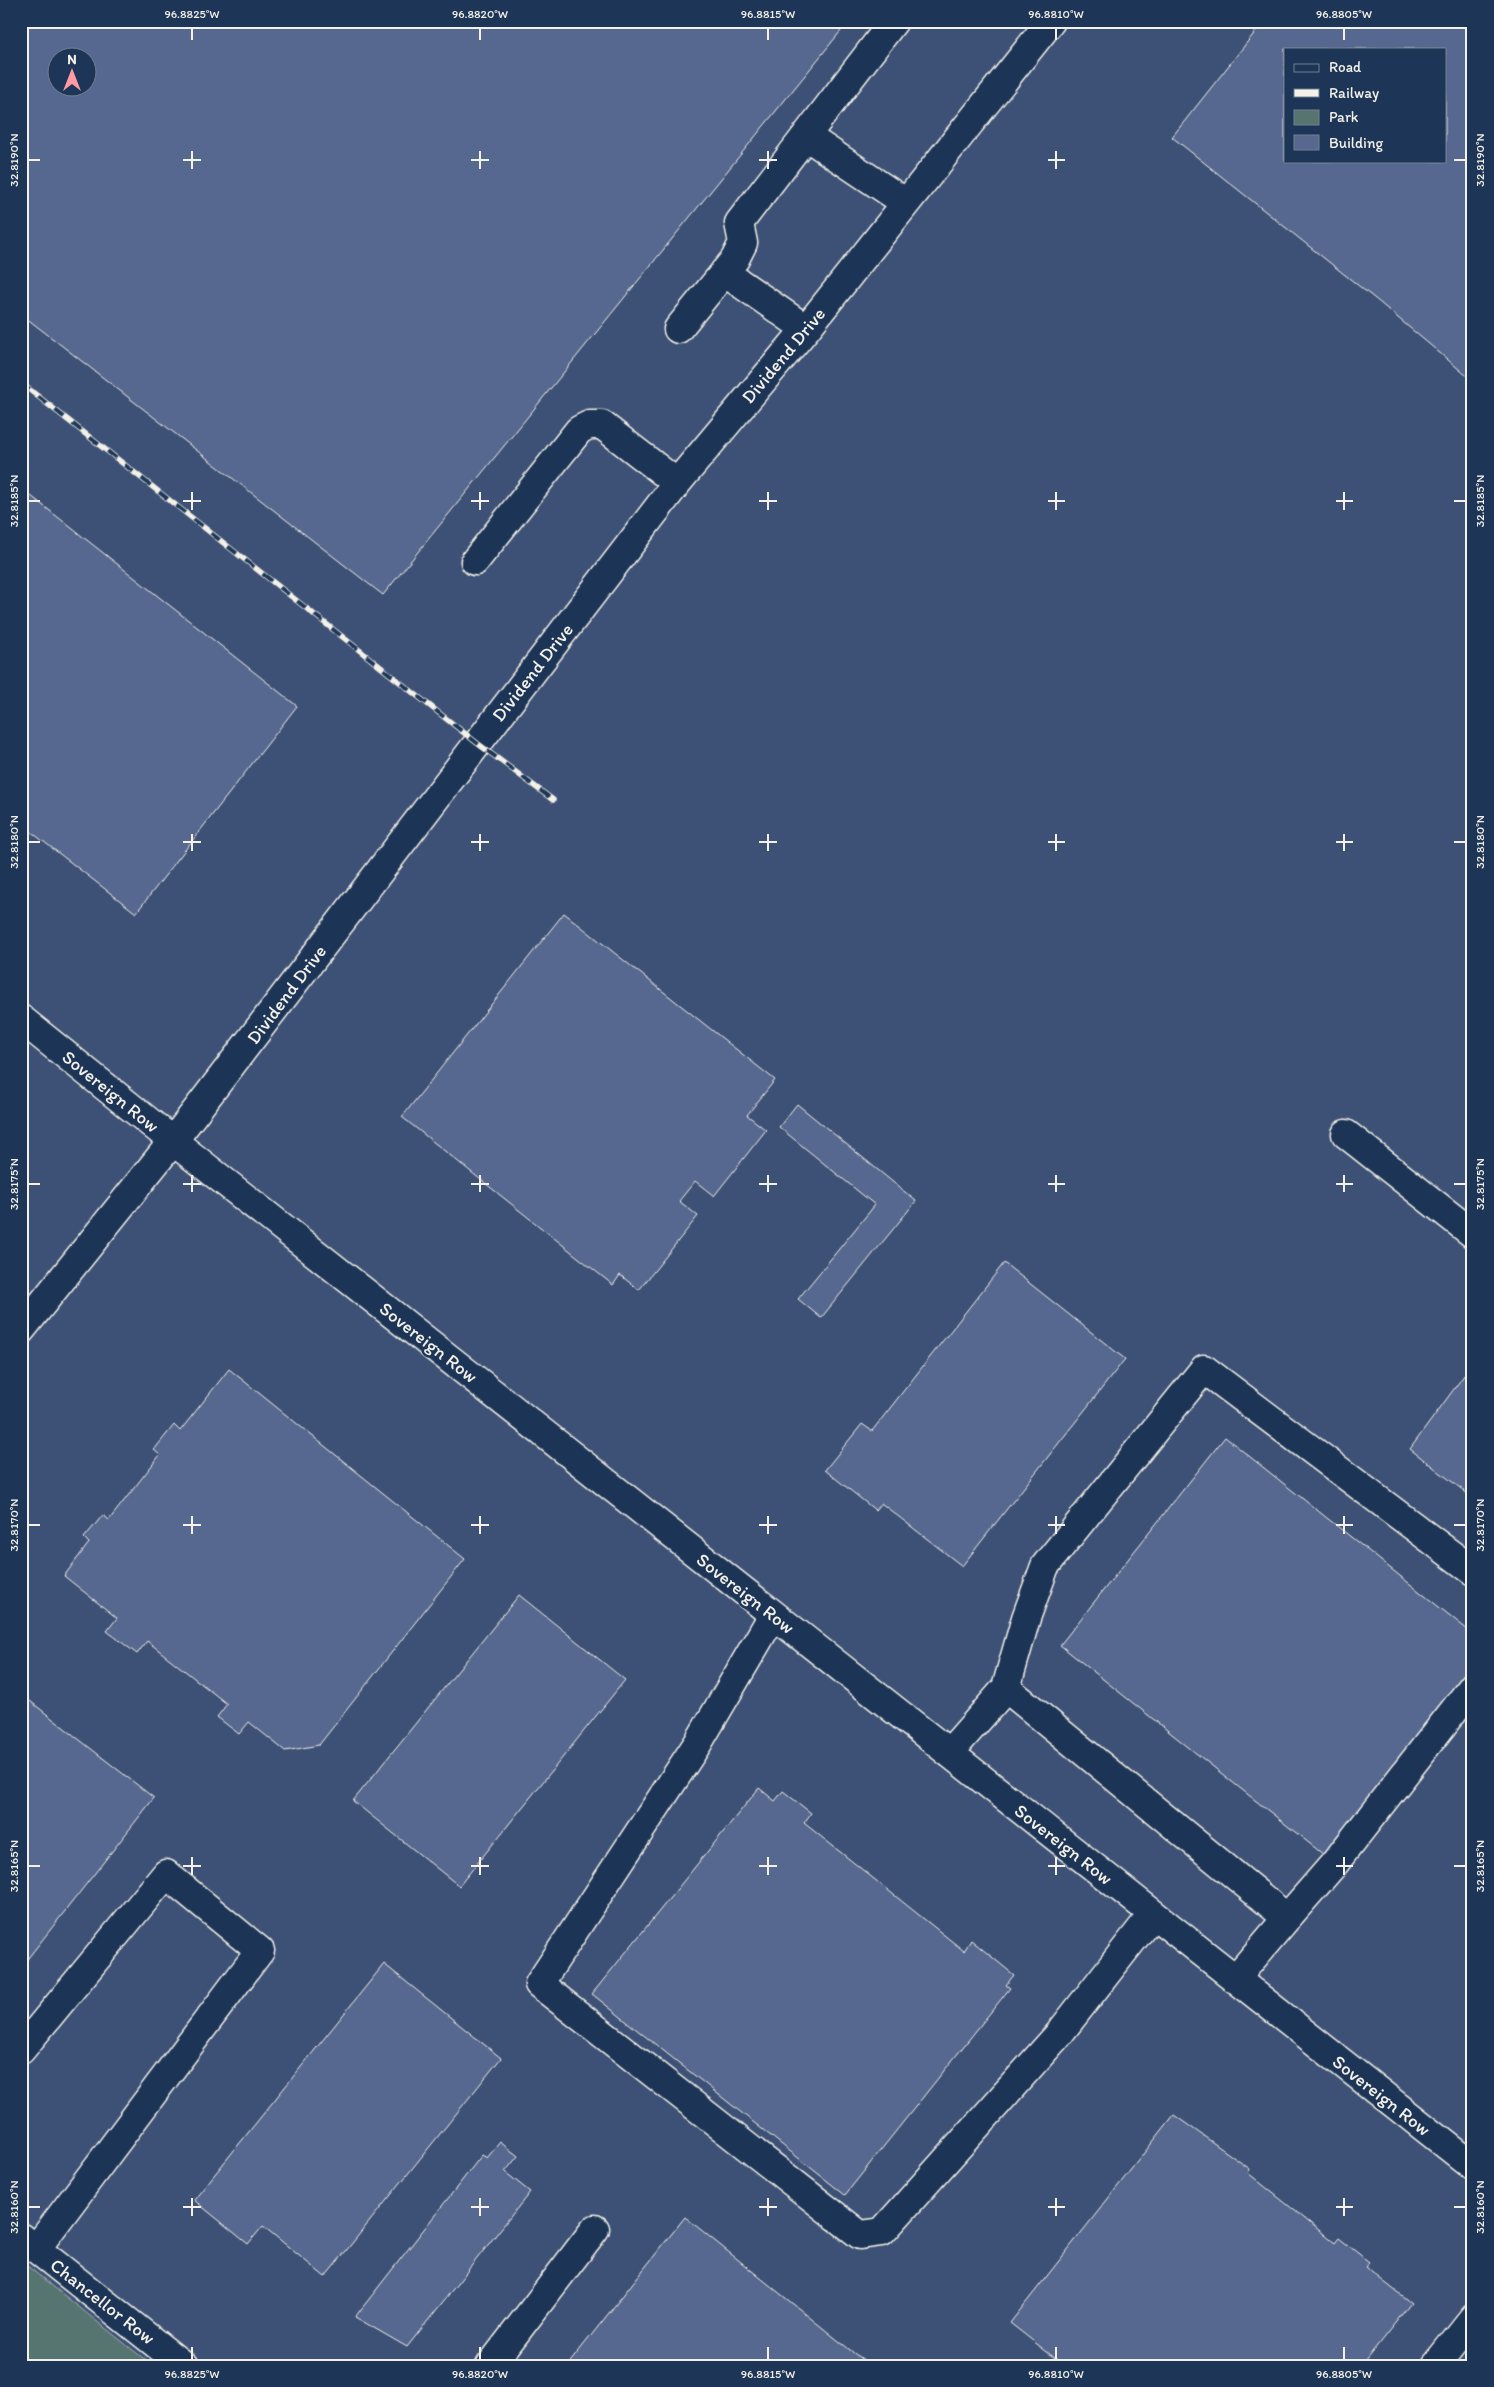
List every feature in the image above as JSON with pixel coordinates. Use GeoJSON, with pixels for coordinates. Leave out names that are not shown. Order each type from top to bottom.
{"type":"FeatureCollection","features":[{"type":"Feature","properties":{"kind":"street"},"geometry":{"type":"LineString","coordinates":[[678,329],[735,259],[743,243],[739,224],[894,21]]}},
{"type":"Feature","properties":{"kind":"street","name":"Dividend Drive"},"geometry":{"type":"LineString","coordinates":[[21,1330],[173,1141],[677,483],[806,329],[1051,21]]}},
{"type":"Feature","properties":{"kind":"street"},"geometry":{"type":"LineString","coordinates":[[806,136],[906,203]]}},
{"type":"Feature","properties":{"kind":"street"},"geometry":{"type":"LineString","coordinates":[[724,272],[806,329]]}},
{"type":"Feature","properties":{"kind":"street"},"geometry":{"type":"LineString","coordinates":[[476,561],[579,430],[589,425],[602,425],[677,483]]}},
{"type":"Feature","properties":{"kind":"street","name":"Sovereign Row"},"geometry":{"type":"LineString","coordinates":[[21,1019],[773,1615],[1473,2166]]}},
{"type":"Feature","properties":{"kind":"street"},"geometry":{"type":"LineString","coordinates":[[1346,1134],[1473,1234]]}},
{"type":"Feature","properties":{"kind":"street"},"geometry":{"type":"LineString","coordinates":[[949,1753],[1006,1688],[1026,1618],[1045,1566],[1204,1368],[1473,1571]]}},
{"type":"Feature","properties":{"kind":"street"},"geometry":{"type":"LineString","coordinates":[[773,1615],[698,1743],[539,1984],[860,2235],[882,2232],[1059,2034],[1152,1914]]}},
{"type":"Feature","properties":{"kind":"street"},"geometry":{"type":"LineString","coordinates":[[1236,1979],[1334,1864],[1473,1686]]}},
{"type":"Feature","properties":{"kind":"street"},"geometry":{"type":"LineString","coordinates":[[1006,1688],[1287,1918]]}},
{"type":"Feature","properties":{"kind":"street"},"geometry":{"type":"LineString","coordinates":[[21,2050],[166,1874],[260,1951],[29,2243]]}},
{"type":"Feature","properties":{"kind":"street"},"geometry":{"type":"LineString","coordinates":[[490,2366],[595,2229]]}},
{"type":"Feature","properties":{"kind":"street","name":"Chancellor Row"},"geometry":{"type":"LineString","coordinates":[[29,2243],[184,2366]]}},
{"type":"Feature","properties":{"kind":"street"},"geometry":{"type":"LineString","coordinates":[[1435,2366],[1473,2318]]}},
{"type":"Feature","properties":{"kind":"shaded area"},"geometry":{"type":"Polygon","coordinates":[[[21,21],[1473,21],[1473,2366],[21,2366],[21,21]]]}},
{"type":"Feature","properties":{"kind":"green space"},"geometry":{"type":"Polygon","coordinates":[[[21,2261],[153,2366],[21,2366],[21,2261]]]}},
{"type":"Feature","properties":{"kind":"building"},"geometry":{"type":"Polygon","coordinates":[[[21,21],[849,21],[383,595],[21,314],[21,21]]]}},
{"type":"Feature","properties":{"kind":"building"},"geometry":{"type":"Polygon","coordinates":[[[1264,21],[1473,21],[1473,381],[1379,302],[1172,137],[1264,21]]]}},
{"type":"Feature","properties":{"kind":"building"},"geometry":{"type":"Polygon","coordinates":[[[21,488],[297,706],[136,913],[21,824],[21,488]]]}},
{"type":"Feature","properties":{"kind":"building"},"geometry":{"type":"Polygon","coordinates":[[[564,913],[775,1080],[747,1115],[766,1130],[714,1196],[695,1181],[679,1201],[698,1216],[639,1290],[620,1275],[613,1285],[402,1117],[564,913]]]}},
{"type":"Feature","properties":{"kind":"building"},"geometry":{"type":"Polygon","coordinates":[[[797,1104],[916,1201],[821,1318],[798,1299],[875,1205],[779,1127],[797,1104]]]}},
{"type":"Feature","properties":{"kind":"building"},"geometry":{"type":"Polygon","coordinates":[[[1004,1263],[1125,1359],[962,1566],[881,1503],[875,1510],[825,1470],[862,1424],[872,1431],[1004,1263]]]}},
{"type":"Feature","properties":{"kind":"building"},"geometry":{"type":"Polygon","coordinates":[[[1473,1363],[1473,1498],[1410,1449],[1473,1363]]]}},
{"type":"Feature","properties":{"kind":"building"},"geometry":{"type":"Polygon","coordinates":[[[229,1369],[465,1559],[319,1745],[285,1751],[249,1722],[239,1734],[217,1717],[227,1704],[147,1641],[137,1654],[107,1631],[117,1618],[64,1576],[89,1543],[84,1538],[103,1515],[109,1520],[160,1455],[154,1450],[174,1425],[180,1431],[229,1369]]]}},
{"type":"Feature","properties":{"kind":"building"},"geometry":{"type":"Polygon","coordinates":[[[1225,1437],[1473,1634],[1473,1669],[1324,1855],[1060,1645],[1225,1437]]]}},
{"type":"Feature","properties":{"kind":"building"},"geometry":{"type":"Polygon","coordinates":[[[519,1595],[625,1680],[459,1886],[353,1801],[519,1595]]]}},
{"type":"Feature","properties":{"kind":"building"},"geometry":{"type":"Polygon","coordinates":[[[21,1694],[154,1798],[21,1967],[21,1694]]]}},
{"type":"Feature","properties":{"kind":"building"},"geometry":{"type":"Polygon","coordinates":[[[759,1788],[775,1801],[783,1791],[811,1813],[804,1823],[964,1951],[971,1940],[1014,1975],[1006,1985],[1010,1988],[845,2195],[592,1994],[759,1788]]]}},
{"type":"Feature","properties":{"kind":"building"},"geometry":{"type":"Polygon","coordinates":[[[384,1964],[501,2058],[325,2277],[263,2226],[248,2244],[194,2200],[384,1964]]]}},
{"type":"Feature","properties":{"kind":"building"},"geometry":{"type":"Polygon","coordinates":[[[1174,2115],[1250,2169],[1248,2173],[1335,2243],[1339,2238],[1369,2262],[1365,2267],[1411,2303],[1361,2366],[1065,2366],[1010,2323],[1174,2115]]]}},
{"type":"Feature","properties":{"kind":"building"},"geometry":{"type":"Polygon","coordinates":[[[500,2142],[518,2156],[505,2172],[530,2192],[407,2347],[355,2317],[482,2155],[487,2158],[500,2142]]]}},
{"type":"Feature","properties":{"kind":"building"},"geometry":{"type":"Polygon","coordinates":[[[685,2217],[870,2366],[567,2366],[685,2217]]]}},
{"type":"Feature","properties":{"kind":"railway"},"geometry":{"type":"LineString","coordinates":[[21,383],[477,743],[553,800]]}}]}
